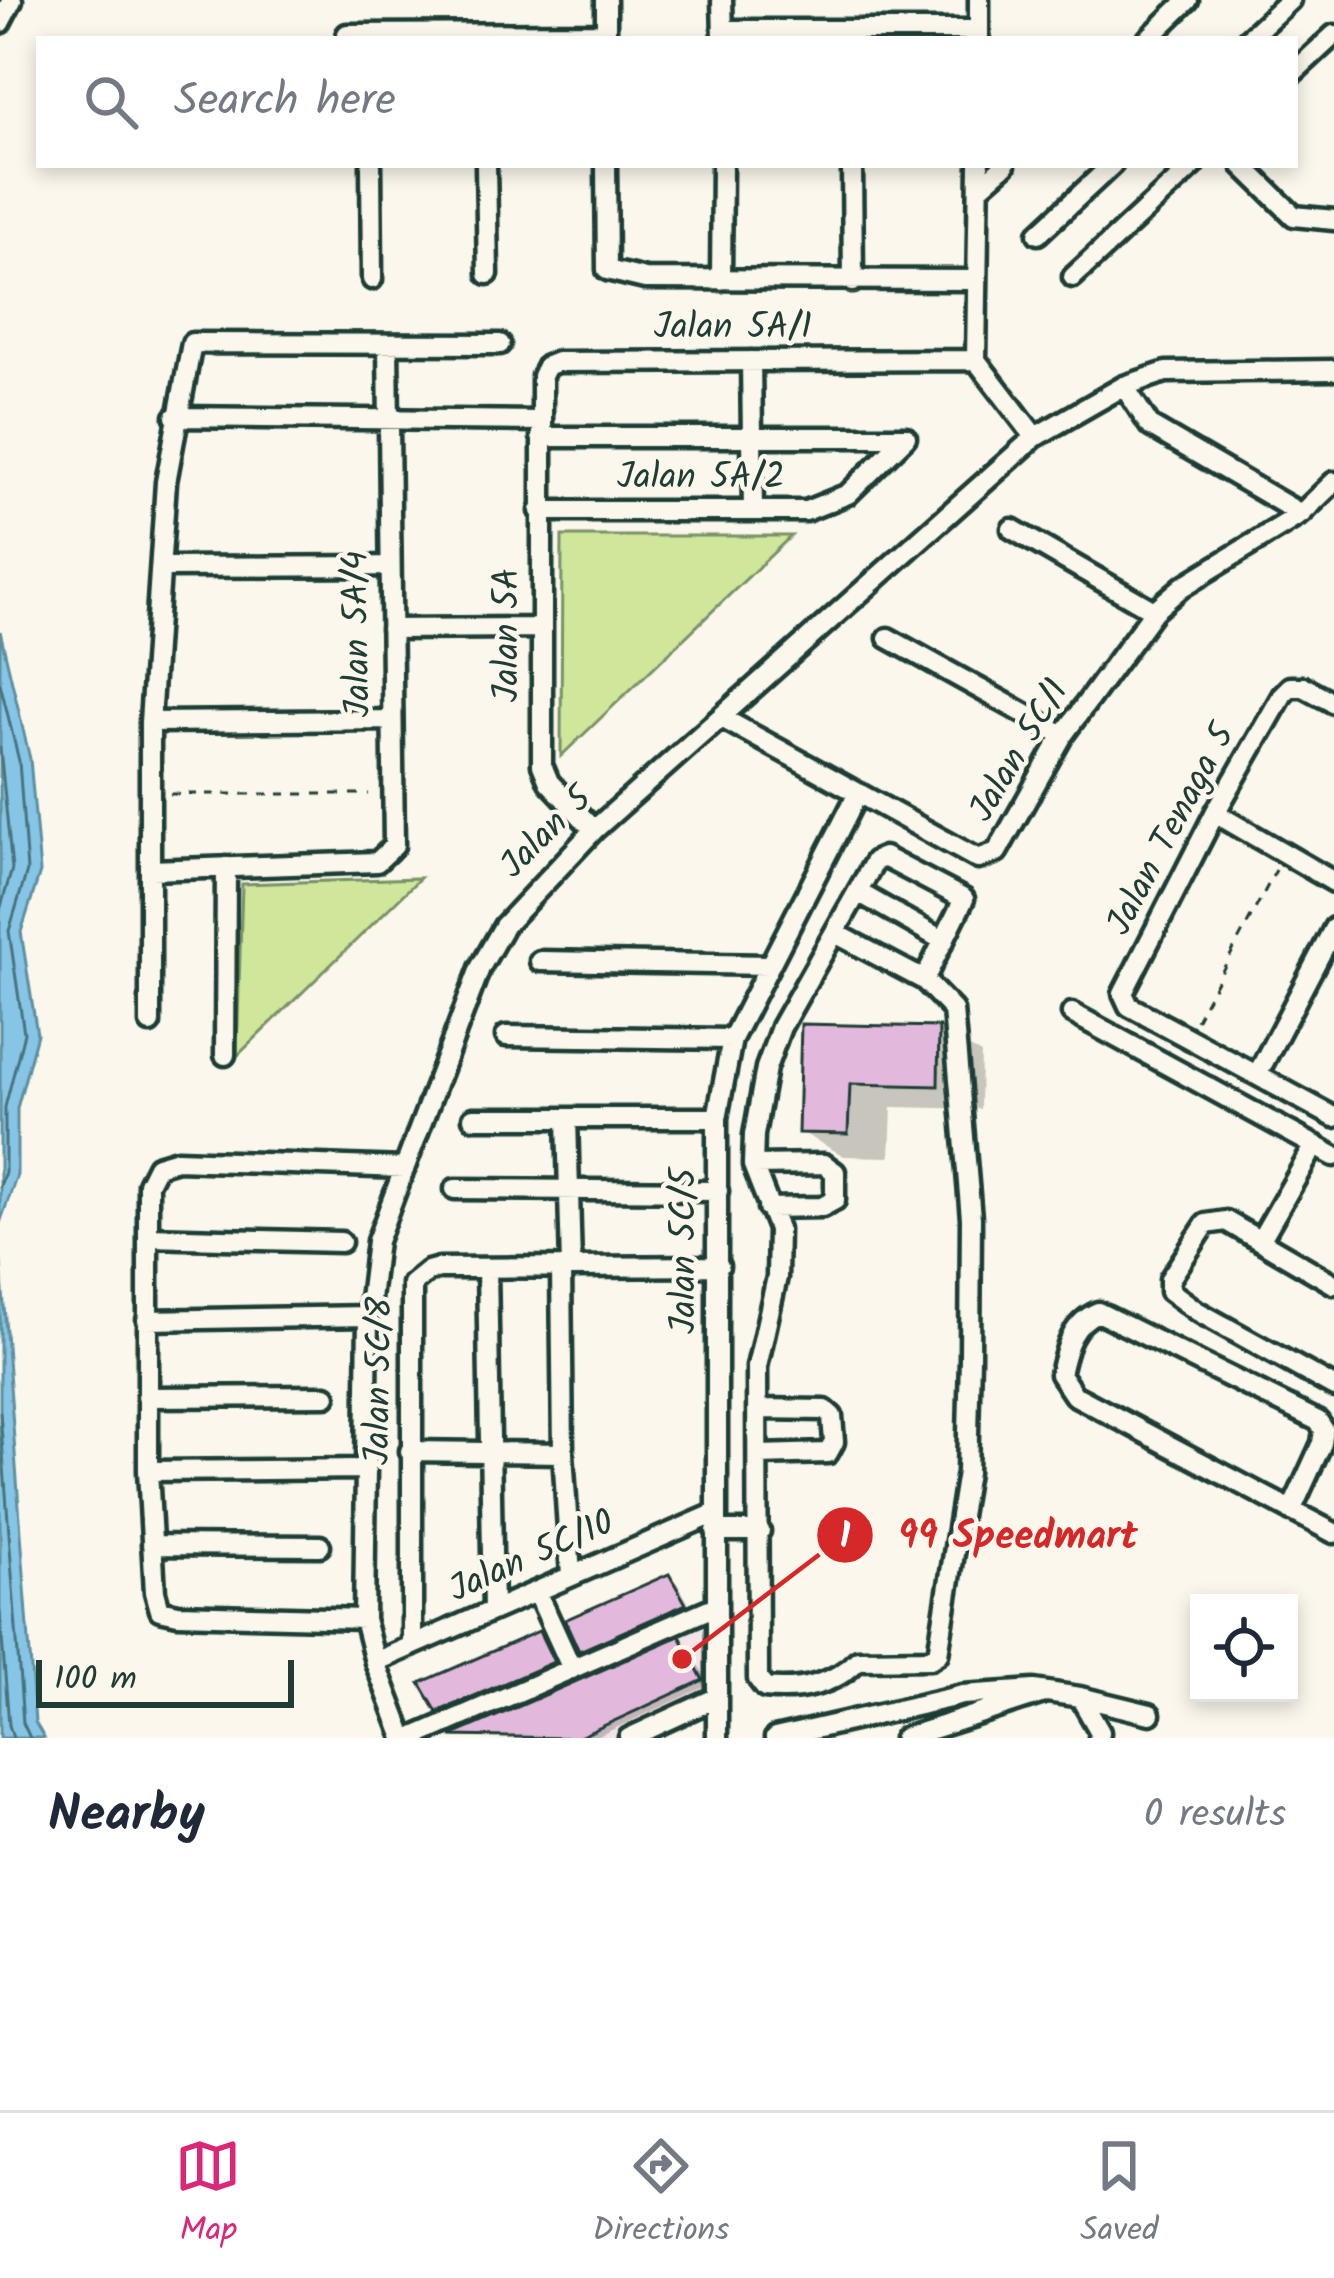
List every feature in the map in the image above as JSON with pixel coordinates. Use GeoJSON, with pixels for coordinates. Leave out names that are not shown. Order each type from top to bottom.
{"type":"FeatureCollection","features":[{"type":"Feature","properties":{"kind":"street"},"geometry":{"type":"LineString","coordinates":[[0,22],[12,0]]}},
{"type":"Feature","properties":{"kind":"street"},"geometry":{"type":"LineString","coordinates":[[346,34],[606,36],[606,0]]}},
{"type":"Feature","properties":{"kind":"street"},"geometry":{"type":"LineString","coordinates":[[722,0],[723,35],[979,35],[980,0]]}},
{"type":"Feature","properties":{"kind":"street"},"geometry":{"type":"LineString","coordinates":[[1151,36],[1188,0]]}},
{"type":"Feature","properties":{"kind":"street"},"geometry":{"type":"LineString","coordinates":[[1251,36],[1290,0]]}},
{"type":"Feature","properties":{"kind":"street"},"geometry":{"type":"LineString","coordinates":[[1298,68],[1334,35]]}},
{"type":"Feature","properties":{"kind":"street"},"geometry":{"type":"LineString","coordinates":[[371,168],[372,279]]}},
{"type":"Feature","properties":{"kind":"street"},"geometry":{"type":"LineString","coordinates":[[486,168],[488,274]]}},
{"type":"Feature","properties":{"kind":"street"},"geometry":{"type":"LineString","coordinates":[[606,168],[607,270],[645,280],[977,280]]}},
{"type":"Feature","properties":{"kind":"street"},"geometry":{"type":"LineString","coordinates":[[721,280],[722,168]]}},
{"type":"Feature","properties":{"kind":"street"},"geometry":{"type":"LineString","coordinates":[[852,168],[853,282]]}},
{"type":"Feature","properties":{"kind":"street"},"geometry":{"type":"LineString","coordinates":[[979,168],[976,360],[1035,437]]}},
{"type":"Feature","properties":{"kind":"street"},"geometry":{"type":"LineString","coordinates":[[979,188],[1002,168]]}},
{"type":"Feature","properties":{"kind":"street"},"geometry":{"type":"LineString","coordinates":[[1038,234],[1109,168]]}},
{"type":"Feature","properties":{"kind":"street"},"geometry":{"type":"LineString","coordinates":[[1073,277],[1191,168]]}},
{"type":"Feature","properties":{"kind":"street"},"geometry":{"type":"LineString","coordinates":[[1245,168],[1294,216],[1334,220]]}},
{"type":"Feature","properties":{"kind":"street"},"geometry":{"type":"LineString","coordinates":[[150,1023],[150,722],[166,482],[192,343],[500,344]]}},
{"type":"Feature","properties":{"kind":"street","name":"Jalan 5A/4"},"geometry":{"type":"LineString","coordinates":[[226,867],[377,862],[394,846],[388,344]]}},
{"type":"Feature","properties":{"kind":"street","name":"Jalan 5A/1"},"geometry":{"type":"LineString","coordinates":[[541,429],[542,376],[547,366],[557,362],[976,360]]}},
{"type":"Feature","properties":{"kind":"street"},"geometry":{"type":"LineString","coordinates":[[751,361],[753,512]]}},
{"type":"Feature","properties":{"kind":"street","name":"Jalan 5"},"geometry":{"type":"LineString","coordinates":[[408,1738],[375,1662],[364,1619],[368,1316],[377,1241],[488,954],[504,926],[594,830],[1035,437],[1124,386],[1166,373],[1334,370]]}},
{"type":"Feature","properties":{"kind":"street"},"geometry":{"type":"LineString","coordinates":[[1124,386],[1150,426],[1301,514]]}},
{"type":"Feature","properties":{"kind":"street"},"geometry":{"type":"LineString","coordinates":[[175,417],[752,436]]}},
{"type":"Feature","properties":{"kind":"street","name":"Jalan 5A"},"geometry":{"type":"LineString","coordinates":[[541,429],[539,628],[544,776],[594,830]]}},
{"type":"Feature","properties":{"kind":"street","name":"Jalan 5A/2"},"geometry":{"type":"LineString","coordinates":[[540,512],[806,512],[848,494],[906,437],[752,436]]}},
{"type":"Feature","properties":{"kind":"street","name":"Jalan 5C/1"},"geometry":{"type":"LineString","coordinates":[[722,718],[857,795],[978,859],[988,859],[997,852],[1063,735],[1154,611],[1202,574],[1301,514],[1334,482]]}},
{"type":"Feature","properties":{"kind":"street"},"geometry":{"type":"LineString","coordinates":[[1012,529],[1154,611]]}},
{"type":"Feature","properties":{"kind":"street"},"geometry":{"type":"LineString","coordinates":[[162,567],[390,566]]}},
{"type":"Feature","properties":{"kind":"street"},"geometry":{"type":"LineString","coordinates":[[391,629],[539,628]]}},
{"type":"Feature","properties":{"kind":"street"},"geometry":{"type":"LineString","coordinates":[[888,638],[1063,735]]}},
{"type":"Feature","properties":{"kind":"street","name":"Jalan Tenaga 5"},"geometry":{"type":"LineString","coordinates":[[1187,1037],[1129,1006],[1123,993],[1215,813],[1290,687],[1304,687],[1334,703]]}},
{"type":"Feature","properties":{"kind":"street"},"geometry":{"type":"LineString","coordinates":[[150,722],[392,720]]}},
{"type":"Feature","properties":{"kind":"street","name":"Jalan 5C/5"},"geometry":{"type":"LineString","coordinates":[[717,1738],[717,1118],[740,1024],[857,795]]}},
{"type":"Feature","properties":{"kind":"street"},"geometry":{"type":"LineString","coordinates":[[1215,813],[1334,882]]}},
{"type":"Feature","properties":{"kind":"street"},"geometry":{"type":"LineString","coordinates":[[835,933],[924,980],[953,1010],[971,1218],[967,1472],[938,1654],[858,1660],[828,1682],[784,1690],[765,1688],[758,1678],[758,1367],[777,1277],[778,1229],[753,1165],[772,1025],[835,933],[875,861],[884,857],[964,899],[924,980]]}},
{"type":"Feature","properties":{"kind":"street"},"geometry":{"type":"LineString","coordinates":[[151,870],[226,867],[225,1055]]}},
{"type":"Feature","properties":{"kind":"street"},"geometry":{"type":"LineString","coordinates":[[858,892],[944,940]]}},
{"type":"Feature","properties":{"kind":"street"},"geometry":{"type":"LineString","coordinates":[[1257,1075],[1334,928]]}},
{"type":"Feature","properties":{"kind":"street"},"geometry":{"type":"LineString","coordinates":[[540,961],[770,965]]}},
{"type":"Feature","properties":{"kind":"street"},"geometry":{"type":"LineString","coordinates":[[1072,1013],[1334,1156]]}},
{"type":"Feature","properties":{"kind":"street"},"geometry":{"type":"LineString","coordinates":[[506,1036],[772,1025]]}},
{"type":"Feature","properties":{"kind":"street"},"geometry":{"type":"LineString","coordinates":[[1187,1037],[1334,1117]]}},
{"type":"Feature","properties":{"kind":"street"},"geometry":{"type":"LineString","coordinates":[[472,1118],[717,1118]]}},
{"type":"Feature","properties":{"kind":"street"},"geometry":{"type":"LineString","coordinates":[[567,1118],[563,1453],[571,1576]]}},
{"type":"Feature","properties":{"kind":"street"},"geometry":{"type":"LineString","coordinates":[[1260,1241],[1315,1145]]}},
{"type":"Feature","properties":{"kind":"street"},"geometry":{"type":"LineString","coordinates":[[364,1619],[178,1615],[160,1610],[148,1471],[148,1184],[157,1166],[177,1160],[404,1168]]}},
{"type":"Feature","properties":{"kind":"street"},"geometry":{"type":"LineString","coordinates":[[753,1165],[824,1164],[835,1172],[836,1200],[822,1207],[768,1208]]}},
{"type":"Feature","properties":{"kind":"street"},"geometry":{"type":"LineString","coordinates":[[455,1190],[718,1191]]}},
{"type":"Feature","properties":{"kind":"street"},"geometry":{"type":"LineString","coordinates":[[1334,1284],[1226,1221],[1206,1224],[1171,1279],[1171,1291],[1197,1311],[1334,1387]]}},
{"type":"Feature","properties":{"kind":"street"},"geometry":{"type":"LineString","coordinates":[[148,1237],[340,1242]]}},
{"type":"Feature","properties":{"kind":"street","name":"Jalan 5C/8"},"geometry":{"type":"LineString","coordinates":[[412,1646],[412,1284],[428,1270],[719,1266]]}},
{"type":"Feature","properties":{"kind":"street"},"geometry":{"type":"LineString","coordinates":[[487,1268],[493,1610]]}},
{"type":"Feature","properties":{"kind":"street"},"geometry":{"type":"LineString","coordinates":[[1291,1511],[1322,1443],[1324,1430],[1318,1421],[1115,1319],[1098,1312],[1082,1318],[1066,1347],[1060,1374],[1074,1395],[1291,1511],[1334,1533]]}},
{"type":"Feature","properties":{"kind":"street"},"geometry":{"type":"LineString","coordinates":[[147,1320],[368,1316]]}},
{"type":"Feature","properties":{"kind":"street"},"geometry":{"type":"LineString","coordinates":[[147,1396],[326,1396]]}},
{"type":"Feature","properties":{"kind":"street"},"geometry":{"type":"LineString","coordinates":[[758,1409],[825,1410],[832,1416],[834,1442],[828,1453],[759,1455]]}},
{"type":"Feature","properties":{"kind":"street"},"geometry":{"type":"LineString","coordinates":[[410,1451],[563,1453]]}},
{"type":"Feature","properties":{"kind":"street"},"geometry":{"type":"LineString","coordinates":[[148,1471],[365,1469]]}},
{"type":"Feature","properties":{"kind":"street"},"geometry":{"type":"LineString","coordinates":[[716,1522],[760,1531]]}},
{"type":"Feature","properties":{"kind":"street","name":"Jalan 5C/10"},"geometry":{"type":"LineString","coordinates":[[375,1662],[571,1576],[716,1522]]}},
{"type":"Feature","properties":{"kind":"street"},"geometry":{"type":"LineString","coordinates":[[152,1545],[320,1546]]}},
{"type":"Feature","properties":{"kind":"street"},"geometry":{"type":"LineString","coordinates":[[537,1592],[572,1669]]}},
{"type":"Feature","properties":{"kind":"street"},"geometry":{"type":"LineString","coordinates":[[408,1738],[716,1606]]}},
{"type":"Feature","properties":{"kind":"street"},"geometry":{"type":"LineString","coordinates":[[775,1738],[963,1695],[1015,1690],[1081,1697],[1150,1714]]}},
{"type":"Feature","properties":{"kind":"street"},"geometry":{"type":"LineString","coordinates":[[907,1710],[913,1737],[1046,1692]]}},
{"type":"Feature","properties":{"kind":"street"},"geometry":{"type":"LineString","coordinates":[[1081,1697],[1100,1738]]}},
{"type":"Feature","properties":{"kind":"street"},"geometry":{"type":"LineString","coordinates":[[629,1738],[716,1698]]}},
{"type":"Feature","properties":{"kind":"path"},"geometry":{"type":"LineString","coordinates":[[160,794],[369,794]]}},
{"type":"Feature","properties":{"kind":"path"},"geometry":{"type":"LineString","coordinates":[[1187,1037],[1285,853]]}},
{"type":"Feature","properties":{"kind":"shaded area"},"geometry":{"type":"Polygon","coordinates":[[[705,1615],[705,1695],[612,1738],[423,1738],[705,1615]]]}},
{"type":"Feature","properties":{"kind":"green space"},"geometry":{"type":"Polygon","coordinates":[[[562,536],[791,536],[561,756],[562,536]]]}},
{"type":"Feature","properties":{"kind":"green space"},"geometry":{"type":"Polygon","coordinates":[[[420,878],[237,1056],[242,884],[420,878]]]}},
{"type":"Feature","properties":{"kind":"water"},"geometry":{"type":"Polygon","coordinates":[[[0,631],[30,759],[40,872],[21,932],[37,1034],[17,1108],[17,1175],[0,1223],[0,631]]]}},
{"type":"Feature","properties":{"kind":"water"},"geometry":{"type":"Polygon","coordinates":[[[0,1251],[35,1722],[44,1738],[0,1738],[0,1251]]]}},
{"type":"Feature","properties":{"kind":"building"},"geometry":{"type":"Polygon","coordinates":[[[801,1024],[939,1027],[938,1086],[850,1084],[848,1134],[798,1133],[801,1024]]]}},
{"type":"Feature","properties":{"kind":"building"},"geometry":{"type":"Polygon","coordinates":[[[669,1574],[686,1604],[579,1651],[565,1620],[669,1574]]]}},
{"type":"Feature","properties":{"kind":"building"},"geometry":{"type":"Polygon","coordinates":[[[539,1631],[554,1662],[437,1712],[420,1683],[539,1631]]]}},
{"type":"Feature","properties":{"kind":"building"},"geometry":{"type":"Polygon","coordinates":[[[680,1636],[703,1680],[577,1738],[451,1736],[680,1636]]]}},
{"type":"Feature","properties":{"kind":"place","name":"99 Speedmart"},"geometry":{"type":"Point","coordinates":[682,1659]}}]}
